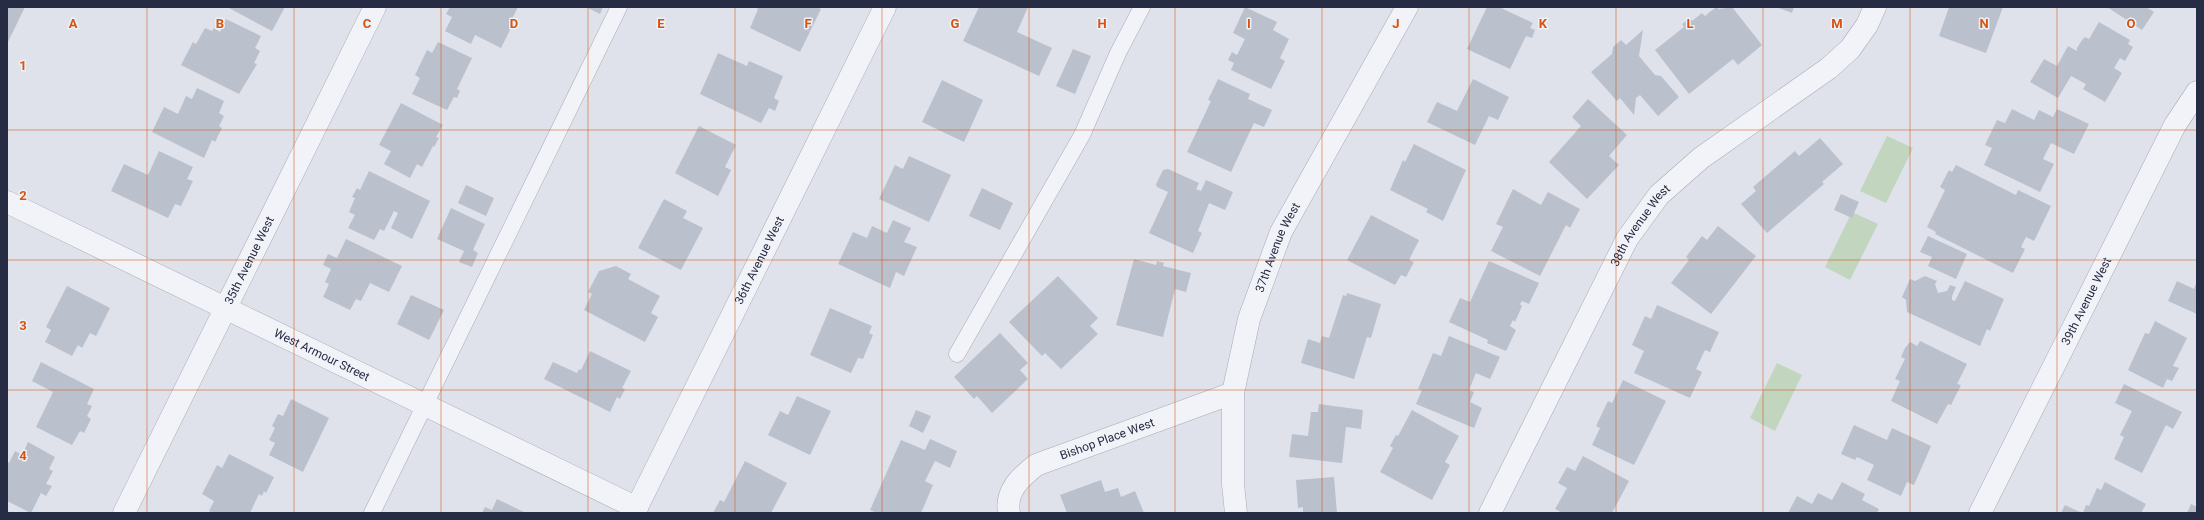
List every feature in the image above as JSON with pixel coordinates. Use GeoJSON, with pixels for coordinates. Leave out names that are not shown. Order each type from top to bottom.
{"type":"FeatureCollection","features":[{"type":"Feature","properties":{"kind":"street","name":"35th Avenue West"},"geometry":{"type":"LineString","coordinates":[[124,513],[375,7]]}},
{"type":"Feature","properties":{"kind":"street","name":"36th Avenue West"},"geometry":{"type":"LineString","coordinates":[[636,510],[885,7]]}},
{"type":"Feature","properties":{"kind":"street","name":"37th Avenue West"},"geometry":{"type":"LineString","coordinates":[[1236,513],[1233,484],[1233,393],[1249,319],[1281,232],[1407,7]]}},
{"type":"Feature","properties":{"kind":"street","name":"38th Avenue West"},"geometry":{"type":"LineString","coordinates":[[1490,513],[1627,239],[1659,195],[1701,158],[1829,68],[1850,49],[1867,25],[1875,7]]}},
{"type":"Feature","properties":{"kind":"street","name":"39th Avenue West"},"geometry":{"type":"LineString","coordinates":[[1980,513],[2175,125],[2197,92]]}},
{"type":"Feature","properties":{"kind":"street","name":"West Armour Street"},"geometry":{"type":"LineString","coordinates":[[7,202],[426,404],[636,510]]}},
{"type":"Feature","properties":{"kind":"street","name":"Bishop Place West"},"geometry":{"type":"LineString","coordinates":[[1009,513],[1010,493],[1018,479],[1036,465],[1233,393]]}},
{"type":"Feature","properties":{"kind":"lane"},"geometry":{"type":"LineString","coordinates":[[372,513],[620,7]]}},
{"type":"Feature","properties":{"kind":"lane"},"geometry":{"type":"LineString","coordinates":[[957,354],[1082,135],[1118,53],[1142,7]]}},
{"type":"Feature","properties":{"kind":"green space"},"geometry":{"type":"Polygon","coordinates":[[[1887,136],[1913,148],[1886,203],[1860,191],[1887,136]]]}},
{"type":"Feature","properties":{"kind":"green space"},"geometry":{"type":"Polygon","coordinates":[[[1852,212],[1878,224],[1850,280],[1825,267],[1852,212]]]}},
{"type":"Feature","properties":{"kind":"green space"},"geometry":{"type":"Polygon","coordinates":[[[1777,363],[1802,375],[1775,431],[1750,418],[1777,363]]]}},
{"type":"Feature","properties":{"kind":"building"},"geometry":{"type":"Polygon","coordinates":[[[7,7],[25,7],[7,44],[7,7]]]}},
{"type":"Feature","properties":{"kind":"building"},"geometry":{"type":"Polygon","coordinates":[[[227,7],[285,7],[272,31],[227,7]]]}},
{"type":"Feature","properties":{"kind":"building"},"geometry":{"type":"Polygon","coordinates":[[[450,7],[518,7],[511,21],[514,22],[501,48],[475,35],[471,44],[445,31],[452,17],[446,14],[450,7]]]}},
{"type":"Feature","properties":{"kind":"building"},"geometry":{"type":"Polygon","coordinates":[[[586,7],[603,7],[600,14],[586,7]]]}},
{"type":"Feature","properties":{"kind":"building"},"geometry":{"type":"Polygon","coordinates":[[[755,7],[816,7],[821,9],[800,52],[750,28],[758,9],[755,7]]]}},
{"type":"Feature","properties":{"kind":"building"},"geometry":{"type":"Polygon","coordinates":[[[979,7],[1028,7],[1017,32],[1052,48],[1039,76],[963,41],[979,7]]]}},
{"type":"Feature","properties":{"kind":"building"},"geometry":{"type":"Polygon","coordinates":[[[1245,7],[1277,22],[1273,30],[1289,39],[1280,58],[1285,61],[1271,89],[1231,70],[1234,63],[1228,60],[1232,52],[1237,55],[1245,39],[1233,33],[1245,7]]]}},
{"type":"Feature","properties":{"kind":"building"},"geometry":{"type":"Polygon","coordinates":[[[1487,7],[1499,7],[1533,23],[1530,28],[1535,30],[1532,38],[1526,36],[1510,69],[1467,49],[1487,7]]]}},
{"type":"Feature","properties":{"kind":"building"},"geometry":{"type":"Polygon","coordinates":[[[1716,7],[1719,9],[1732,7],[1762,45],[1738,65],[1733,59],[1689,94],[1655,50],[1684,27],[1682,24],[1690,18],[1692,21],[1702,13],[1705,16],[1716,7]]]}},
{"type":"Feature","properties":{"kind":"building"},"geometry":{"type":"Polygon","coordinates":[[[1776,7],[1794,7],[1792,13],[1776,7]]]}},
{"type":"Feature","properties":{"kind":"building"},"geometry":{"type":"Polygon","coordinates":[[[1949,7],[2003,7],[1986,53],[1939,36],[1949,7]]]}},
{"type":"Feature","properties":{"kind":"building"},"geometry":{"type":"Polygon","coordinates":[[[2107,7],[2146,7],[2154,12],[2142,30],[2107,7]]]}},
{"type":"Feature","properties":{"kind":"building"},"geometry":{"type":"Polygon","coordinates":[[[226,19],[261,36],[255,48],[260,51],[254,63],[257,64],[239,94],[181,65],[193,42],[196,44],[205,28],[212,31],[214,28],[220,32],[226,19]]]}},
{"type":"Feature","properties":{"kind":"building"},"geometry":{"type":"Polygon","coordinates":[[[2099,22],[2130,40],[2128,44],[2133,47],[2125,61],[2120,58],[2114,68],[2122,73],[2105,102],[2083,89],[2086,84],[2071,76],[2058,98],[2030,82],[2044,59],[2057,66],[2068,46],[2077,51],[2077,48],[2082,40],[2085,37],[2089,39],[2099,22]]]}},
{"type":"Feature","properties":{"kind":"building"},"geometry":{"type":"Polygon","coordinates":[[[1643,30],[1639,56],[1655,75],[1661,76],[1679,97],[1658,116],[1640,95],[1636,98],[1634,115],[1620,98],[1617,101],[1591,72],[1612,54],[1613,47],[1621,40],[1626,45],[1643,30]]]}},
{"type":"Feature","properties":{"kind":"building"},"geometry":{"type":"Polygon","coordinates":[[[438,42],[472,58],[457,89],[460,91],[457,98],[454,97],[447,110],[412,94],[420,78],[415,75],[427,50],[432,53],[438,42]]]}},
{"type":"Feature","properties":{"kind":"building"},"geometry":{"type":"Polygon","coordinates":[[[1073,49],[1091,56],[1075,94],[1056,86],[1073,49]]]}},
{"type":"Feature","properties":{"kind":"building"},"geometry":{"type":"Polygon","coordinates":[[[718,53],[747,66],[749,61],[783,76],[774,98],[779,101],[775,111],[769,108],[761,123],[700,94],[718,53]]]}},
{"type":"Feature","properties":{"kind":"building"},"geometry":{"type":"Polygon","coordinates":[[[1218,79],[1250,94],[1248,99],[1272,110],[1264,127],[1254,123],[1231,172],[1187,152],[1211,101],[1208,100],[1218,79]]]}},
{"type":"Feature","properties":{"kind":"building"},"geometry":{"type":"Polygon","coordinates":[[[1473,79],[1509,97],[1498,120],[1489,116],[1475,145],[1427,122],[1437,102],[1457,111],[1473,79]]]}},
{"type":"Feature","properties":{"kind":"building"},"geometry":{"type":"Polygon","coordinates":[[[942,80],[983,100],[964,142],[922,122],[942,80]]]}},
{"type":"Feature","properties":{"kind":"building"},"geometry":{"type":"Polygon","coordinates":[[[197,88],[224,101],[219,113],[224,116],[219,126],[222,128],[215,142],[212,140],[204,158],[152,132],[164,107],[178,114],[186,96],[192,99],[197,88]]]}},
{"type":"Feature","properties":{"kind":"building"},"geometry":{"type":"Polygon","coordinates":[[[1588,99],[1627,135],[1609,156],[1619,165],[1587,199],[1549,162],[1581,126],[1572,117],[1588,99]]]}},
{"type":"Feature","properties":{"kind":"building"},"geometry":{"type":"Polygon","coordinates":[[[401,103],[443,125],[436,137],[439,138],[422,167],[417,164],[410,178],[384,164],[391,151],[379,145],[401,103]]]}},
{"type":"Feature","properties":{"kind":"building"},"geometry":{"type":"Polygon","coordinates":[[[2012,109],[2034,120],[2039,110],[2053,117],[2057,109],[2089,124],[2074,154],[2051,143],[2043,159],[2054,164],[2040,192],[1984,165],[1992,148],[1985,145],[1997,120],[2005,123],[2012,109]]]}},
{"type":"Feature","properties":{"kind":"building"},"geometry":{"type":"Polygon","coordinates":[[[699,126],[736,145],[725,167],[731,170],[718,196],[675,173],[699,126]]]}},
{"type":"Feature","properties":{"kind":"building"},"geometry":{"type":"Polygon","coordinates":[[[1820,138],[1843,164],[1822,182],[1824,184],[1767,233],[1741,204],[1756,191],[1753,187],[1795,151],[1799,156],[1820,138]]]}},
{"type":"Feature","properties":{"kind":"building"},"geometry":{"type":"Polygon","coordinates":[[[1414,144],[1466,170],[1443,221],[1426,212],[1428,209],[1390,190],[1403,160],[1405,162],[1414,144]]]}},
{"type":"Feature","properties":{"kind":"building"},"geometry":{"type":"Polygon","coordinates":[[[159,151],[193,167],[187,179],[193,181],[181,206],[175,204],[168,218],[111,191],[124,164],[148,175],[159,151]]]}},
{"type":"Feature","properties":{"kind":"building"},"geometry":{"type":"Polygon","coordinates":[[[909,156],[951,175],[929,222],[879,199],[895,165],[903,169],[909,156]]]}},
{"type":"Feature","properties":{"kind":"building"},"geometry":{"type":"Polygon","coordinates":[[[1956,165],[2016,195],[2018,190],[2051,206],[2034,241],[2026,237],[2021,247],[2025,249],[2013,273],[1935,234],[1936,232],[1927,227],[1945,190],[1940,187],[1949,170],[1952,172],[1956,165]]]}},
{"type":"Feature","properties":{"kind":"building"},"geometry":{"type":"Polygon","coordinates":[[[1168,169],[1199,183],[1196,189],[1201,191],[1206,180],[1233,192],[1225,210],[1209,203],[1198,231],[1202,233],[1193,253],[1149,233],[1168,192],[1157,187],[1156,184],[1163,170],[1168,169]]]}},
{"type":"Feature","properties":{"kind":"building"},"geometry":{"type":"Polygon","coordinates":[[[369,171],[430,201],[412,239],[391,228],[398,213],[394,211],[384,231],[380,229],[374,240],[348,228],[355,215],[349,212],[355,198],[352,197],[357,188],[360,190],[369,171]]]}},
{"type":"Feature","properties":{"kind":"building"},"geometry":{"type":"Polygon","coordinates":[[[466,185],[494,198],[486,216],[458,203],[466,185]]]}},
{"type":"Feature","properties":{"kind":"building"},"geometry":{"type":"Polygon","coordinates":[[[982,188],[1013,203],[1000,230],[969,216],[982,188]]]}},
{"type":"Feature","properties":{"kind":"building"},"geometry":{"type":"Polygon","coordinates":[[[1513,189],[1541,205],[1548,192],[1580,209],[1570,228],[1566,225],[1540,276],[1491,251],[1503,227],[1496,224],[1513,189]]]}},
{"type":"Feature","properties":{"kind":"building"},"geometry":{"type":"Polygon","coordinates":[[[1841,194],[1859,202],[1852,218],[1834,210],[1841,194]]]}},
{"type":"Feature","properties":{"kind":"building"},"geometry":{"type":"Polygon","coordinates":[[[664,199],[687,211],[683,218],[703,228],[681,270],[638,248],[664,199]]]}},
{"type":"Feature","properties":{"kind":"building"},"geometry":{"type":"Polygon","coordinates":[[[451,208],[485,224],[473,250],[478,253],[472,267],[459,262],[464,251],[437,239],[451,208]]]}},
{"type":"Feature","properties":{"kind":"building"},"geometry":{"type":"Polygon","coordinates":[[[1371,215],[1419,240],[1409,260],[1414,262],[1406,277],[1401,275],[1395,285],[1347,260],[1371,215]]]}},
{"type":"Feature","properties":{"kind":"building"},"geometry":{"type":"Polygon","coordinates":[[[893,220],[911,228],[904,242],[917,247],[904,276],[896,272],[890,288],[838,264],[853,232],[867,238],[872,226],[887,233],[893,220]]]}},
{"type":"Feature","properties":{"kind":"building"},"geometry":{"type":"Polygon","coordinates":[[[1718,226],[1756,256],[1711,314],[1671,283],[1689,260],[1686,257],[1702,236],[1707,240],[1718,226]]]}},
{"type":"Feature","properties":{"kind":"building"},"geometry":{"type":"Polygon","coordinates":[[[1928,236],[1967,254],[1956,279],[1928,266],[1932,257],[1920,252],[1928,236]]]}},
{"type":"Feature","properties":{"kind":"building"},"geometry":{"type":"Polygon","coordinates":[[[346,239],[402,266],[389,292],[370,283],[361,301],[356,299],[350,310],[323,297],[329,284],[325,282],[331,269],[323,265],[328,254],[337,258],[346,239]]]}},
{"type":"Feature","properties":{"kind":"building"},"geometry":{"type":"Polygon","coordinates":[[[1134,259],[1156,265],[1157,261],[1164,263],[1163,266],[1191,273],[1186,292],[1175,289],[1163,337],[1116,325],[1134,259]]]}},
{"type":"Feature","properties":{"kind":"building"},"geometry":{"type":"Polygon","coordinates":[[[1489,261],[1539,283],[1529,304],[1522,301],[1520,304],[1522,306],[1515,322],[1513,320],[1510,326],[1516,330],[1506,351],[1487,343],[1488,340],[1449,322],[1460,298],[1470,302],[1489,261]]]}},
{"type":"Feature","properties":{"kind":"building"},"geometry":{"type":"Polygon","coordinates":[[[616,266],[631,274],[628,279],[660,296],[651,313],[658,317],[645,342],[584,310],[592,294],[588,292],[599,271],[616,266]]]}},
{"type":"Feature","properties":{"kind":"building"},"geometry":{"type":"Polygon","coordinates":[[[1058,276],[1098,318],[1090,326],[1098,334],[1061,369],[1045,353],[1042,356],[1009,322],[1058,276]]]}},
{"type":"Feature","properties":{"kind":"building"},"geometry":{"type":"Polygon","coordinates":[[[1925,276],[1937,281],[1935,284],[1938,293],[1947,291],[1950,285],[1956,287],[1952,296],[1952,300],[1955,301],[1965,281],[2004,299],[1990,331],[1987,329],[1980,346],[1907,312],[1906,300],[1902,297],[1910,279],[1915,281],[1925,276]]]}},
{"type":"Feature","properties":{"kind":"building"},"geometry":{"type":"Polygon","coordinates":[[[2177,281],[2194,289],[2197,281],[2197,314],[2168,301],[2177,281]]]}},
{"type":"Feature","properties":{"kind":"building"},"geometry":{"type":"Polygon","coordinates":[[[67,286],[110,308],[96,336],[90,333],[82,348],[78,345],[72,356],[45,342],[51,330],[46,327],[67,286]]]}},
{"type":"Feature","properties":{"kind":"building"},"geometry":{"type":"Polygon","coordinates":[[[1347,293],[1381,304],[1371,338],[1367,337],[1354,379],[1301,363],[1308,339],[1320,343],[1322,336],[1329,338],[1343,295],[1346,296],[1347,293]]]}},
{"type":"Feature","properties":{"kind":"building"},"geometry":{"type":"Polygon","coordinates":[[[411,295],[444,310],[429,340],[397,324],[411,295]]]}},
{"type":"Feature","properties":{"kind":"building"},"geometry":{"type":"Polygon","coordinates":[[[1657,305],[1719,332],[1710,352],[1705,350],[1696,369],[1702,372],[1690,398],[1634,373],[1644,351],[1632,345],[1645,316],[1651,319],[1657,305]]]}},
{"type":"Feature","properties":{"kind":"building"},"geometry":{"type":"Polygon","coordinates":[[[830,308],[872,326],[869,333],[873,335],[863,359],[858,358],[851,373],[810,355],[830,308]]]}},
{"type":"Feature","properties":{"kind":"building"},"geometry":{"type":"Polygon","coordinates":[[[2155,321],[2187,338],[2173,366],[2179,368],[2172,381],[2167,379],[2163,388],[2128,370],[2145,333],[2149,334],[2155,321]]]}},
{"type":"Feature","properties":{"kind":"building"},"geometry":{"type":"Polygon","coordinates":[[[1000,333],[1028,363],[1020,370],[1028,379],[992,413],[977,396],[974,399],[954,377],[1000,333]]]}},
{"type":"Feature","properties":{"kind":"building"},"geometry":{"type":"Polygon","coordinates":[[[1449,336],[1500,357],[1490,379],[1476,373],[1469,390],[1474,392],[1470,402],[1482,408],[1474,428],[1416,404],[1422,390],[1418,389],[1433,353],[1441,356],[1449,336]]]}},
{"type":"Feature","properties":{"kind":"building"},"geometry":{"type":"Polygon","coordinates":[[[1920,341],[1967,364],[1957,384],[1961,385],[1951,405],[1948,404],[1937,424],[1891,401],[1900,381],[1895,379],[1905,359],[1901,357],[1905,348],[1910,342],[1917,346],[1920,341]]]}},
{"type":"Feature","properties":{"kind":"building"},"geometry":{"type":"Polygon","coordinates":[[[590,351],[631,371],[622,388],[625,389],[620,399],[617,397],[610,412],[544,379],[553,362],[577,373],[579,369],[581,370],[590,351]]]}},
{"type":"Feature","properties":{"kind":"building"},"geometry":{"type":"Polygon","coordinates":[[[41,362],[94,389],[87,404],[92,406],[87,416],[91,419],[84,433],[80,431],[72,445],[36,427],[53,392],[32,381],[41,362]]]}},
{"type":"Feature","properties":{"kind":"building"},"geometry":{"type":"Polygon","coordinates":[[[1623,380],[1666,401],[1634,465],[1592,445],[1600,428],[1596,426],[1608,401],[1612,403],[1623,380]]]}},
{"type":"Feature","properties":{"kind":"building"},"geometry":{"type":"Polygon","coordinates":[[[2124,384],[2182,412],[2173,429],[2166,425],[2142,473],[2114,459],[2124,437],[2120,435],[2132,411],[2115,403],[2124,384]]]}},
{"type":"Feature","properties":{"kind":"building"},"geometry":{"type":"Polygon","coordinates":[[[797,396],[831,411],[810,455],[768,435],[780,411],[788,415],[797,396]]]}},
{"type":"Feature","properties":{"kind":"building"},"geometry":{"type":"Polygon","coordinates":[[[291,399],[329,418],[303,472],[269,455],[275,443],[269,440],[275,428],[272,426],[278,414],[283,416],[291,399]]]}},
{"type":"Feature","properties":{"kind":"building"},"geometry":{"type":"Polygon","coordinates":[[[1319,404],[1363,410],[1361,429],[1346,427],[1342,463],[1289,457],[1292,434],[1308,436],[1311,412],[1318,412],[1319,404]]]}},
{"type":"Feature","properties":{"kind":"building"},"geometry":{"type":"Polygon","coordinates":[[[916,410],[931,416],[923,433],[909,426],[916,410]]]}},
{"type":"Feature","properties":{"kind":"building"},"geometry":{"type":"Polygon","coordinates":[[[1412,410],[1459,436],[1445,462],[1450,465],[1432,500],[1380,472],[1393,448],[1390,446],[1396,435],[1398,436],[1412,410]]]}},
{"type":"Feature","properties":{"kind":"building"},"geometry":{"type":"Polygon","coordinates":[[[1854,425],[1887,440],[1892,428],[1931,446],[1914,485],[1907,482],[1901,496],[1867,480],[1874,465],[1857,457],[1855,460],[1841,454],[1854,425]]]}},
{"type":"Feature","properties":{"kind":"building"},"geometry":{"type":"Polygon","coordinates":[[[930,439],[957,451],[950,468],[935,461],[925,481],[933,485],[921,513],[877,513],[870,510],[901,440],[925,450],[930,439]]]}},
{"type":"Feature","properties":{"kind":"building"},"geometry":{"type":"Polygon","coordinates":[[[28,442],[55,457],[49,469],[53,471],[46,484],[52,486],[46,496],[41,493],[31,513],[7,501],[7,462],[9,463],[15,451],[22,455],[28,442]]]}},
{"type":"Feature","properties":{"kind":"building"},"geometry":{"type":"Polygon","coordinates":[[[229,454],[274,477],[266,493],[264,491],[262,496],[259,494],[250,513],[213,513],[209,511],[214,501],[202,494],[217,465],[222,468],[229,454]]]}},
{"type":"Feature","properties":{"kind":"building"},"geometry":{"type":"Polygon","coordinates":[[[1583,456],[1629,481],[1612,513],[1563,513],[1555,509],[1567,488],[1558,483],[1567,467],[1575,471],[1583,456]]]}},
{"type":"Feature","properties":{"kind":"building"},"geometry":{"type":"Polygon","coordinates":[[[745,461],[787,483],[771,513],[713,513],[720,500],[724,502],[745,461]]]}},
{"type":"Feature","properties":{"kind":"building"},"geometry":{"type":"Polygon","coordinates":[[[1334,477],[1337,513],[1303,513],[1303,507],[1298,508],[1296,480],[1334,477]]]}},
{"type":"Feature","properties":{"kind":"building"},"geometry":{"type":"Polygon","coordinates":[[[1101,480],[1105,492],[1118,488],[1121,497],[1135,491],[1144,513],[1067,513],[1060,495],[1101,480]]]}},
{"type":"Feature","properties":{"kind":"building"},"geometry":{"type":"Polygon","coordinates":[[[1842,482],[1865,494],[1862,500],[1879,509],[1877,513],[1788,513],[1797,496],[1812,504],[1818,493],[1832,500],[1842,482]]]}},
{"type":"Feature","properties":{"kind":"building"},"geometry":{"type":"Polygon","coordinates":[[[2105,482],[2146,504],[2141,513],[2083,513],[2086,505],[2089,506],[2097,488],[2101,490],[2105,482]]]}},
{"type":"Feature","properties":{"kind":"building"},"geometry":{"type":"Polygon","coordinates":[[[497,499],[526,513],[482,513],[485,507],[492,510],[497,499]]]}},
{"type":"Feature","properties":{"kind":"building"},"geometry":{"type":"Polygon","coordinates":[[[2191,504],[2197,507],[2197,513],[2187,513],[2191,504]]]}},
{"type":"Feature","properties":{"kind":"building"},"geometry":{"type":"Polygon","coordinates":[[[2065,505],[2082,513],[2061,513],[2065,505]]]}}]}
